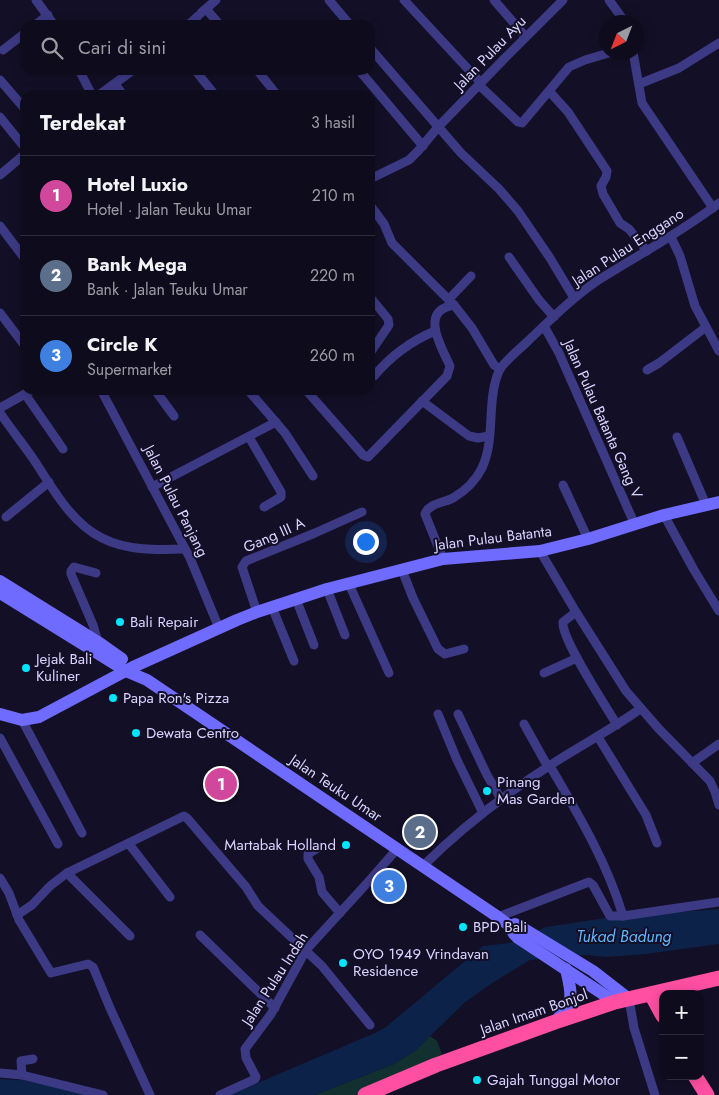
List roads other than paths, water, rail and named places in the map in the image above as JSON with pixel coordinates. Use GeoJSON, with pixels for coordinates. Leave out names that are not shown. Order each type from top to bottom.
{"type":"FeatureCollection","features":[{"type":"Feature","properties":{"kind":"highway","name":"Jalan Imam Bonjol"},"geometry":{"type":"LineString","coordinates":[[365,1095],[436,1065],[622,1000],[719,978]]}},
{"type":"Feature","properties":{"kind":"highway"},"geometry":{"type":"LineString","coordinates":[[651,994],[659,1009]]}},
{"type":"Feature","properties":{"kind":"main road","name":"Jalan Pulau Batanta"},"geometry":{"type":"LineString","coordinates":[[22,720],[39,717],[129,669],[219,628],[272,607],[327,590],[443,559],[540,551],[588,540],[664,515],[719,502]]}},
{"type":"Feature","properties":{"kind":"main road","name":"Jalan Teuku Umar"},"geometry":{"type":"LineString","coordinates":[[0,582],[98,642],[129,669]]}},
{"type":"Feature","properties":{"kind":"main road","name":"Jalan Teuku Umar"},"geometry":{"type":"LineString","coordinates":[[0,593],[143,677],[622,1000]]}},
{"type":"Feature","properties":{"kind":"main road"},"geometry":{"type":"LineString","coordinates":[[0,714],[22,720]]}},
{"type":"Feature","properties":{"kind":"main road"},"geometry":{"type":"LineString","coordinates":[[556,1022],[567,1008],[571,997],[566,964]]}},
{"type":"Feature","properties":{"kind":"street"},"geometry":{"type":"LineString","coordinates":[[36,0],[51,20]]}},
{"type":"Feature","properties":{"kind":"street"},"geometry":{"type":"LineString","coordinates":[[193,20],[216,0]]}},
{"type":"Feature","properties":{"kind":"street"},"geometry":{"type":"LineString","coordinates":[[329,0],[346,20]]}},
{"type":"Feature","properties":{"kind":"street"},"geometry":{"type":"LineString","coordinates":[[404,0],[480,84],[521,124],[529,117],[569,67],[599,56]]}},
{"type":"Feature","properties":{"kind":"street"},"geometry":{"type":"LineString","coordinates":[[494,0],[525,36]]}},
{"type":"Feature","properties":{"kind":"street","name":"Jalan Pulau Ayu"},"geometry":{"type":"LineString","coordinates":[[375,177],[409,160],[525,36],[562,0]]}},
{"type":"Feature","properties":{"kind":"street"},"geometry":{"type":"LineString","coordinates":[[609,0],[620,15]]}},
{"type":"Feature","properties":{"kind":"street"},"geometry":{"type":"LineString","coordinates":[[201,13],[212,20]]}},
{"type":"Feature","properties":{"kind":"street"},"geometry":{"type":"LineString","coordinates":[[42,20],[48,15]]}},
{"type":"Feature","properties":{"kind":"street"},"geometry":{"type":"LineString","coordinates":[[3,50],[20,37]]}},
{"type":"Feature","properties":{"kind":"street"},"geometry":{"type":"LineString","coordinates":[[639,84],[678,68],[719,43]]}},
{"type":"Feature","properties":{"kind":"street"},"geometry":{"type":"LineString","coordinates":[[375,54],[461,153],[499,189],[518,211],[574,298]]}},
{"type":"Feature","properties":{"kind":"street"},"geometry":{"type":"LineString","coordinates":[[634,60],[642,104],[647,113],[716,206]]}},
{"type":"Feature","properties":{"kind":"street"},"geometry":{"type":"LineString","coordinates":[[82,75],[89,90]]}},
{"type":"Feature","properties":{"kind":"street"},"geometry":{"type":"LineString","coordinates":[[107,90],[127,75]]}},
{"type":"Feature","properties":{"kind":"street"},"geometry":{"type":"LineString","coordinates":[[199,75],[211,90]]}},
{"type":"Feature","properties":{"kind":"street"},"geometry":{"type":"LineString","coordinates":[[261,75],[273,90]]}},
{"type":"Feature","properties":{"kind":"street"},"geometry":{"type":"LineString","coordinates":[[363,75],[422,146]]}},
{"type":"Feature","properties":{"kind":"street"},"geometry":{"type":"LineString","coordinates":[[0,80],[20,103]]}},
{"type":"Feature","properties":{"kind":"street"},"geometry":{"type":"LineString","coordinates":[[115,84],[119,90]]}},
{"type":"Feature","properties":{"kind":"street"},"geometry":{"type":"LineString","coordinates":[[549,91],[568,112],[606,171],[606,177],[601,186],[603,194],[620,223],[629,229],[647,251]]}},
{"type":"Feature","properties":{"kind":"street"},"geometry":{"type":"LineString","coordinates":[[0,117],[20,142]]}},
{"type":"Feature","properties":{"kind":"street"},"geometry":{"type":"LineString","coordinates":[[0,175],[20,158]]}},
{"type":"Feature","properties":{"kind":"street","name":"Jalan Pulau Enggano"},"geometry":{"type":"LineString","coordinates":[[500,368],[574,298],[671,237],[716,206]]}},
{"type":"Feature","properties":{"kind":"street"},"geometry":{"type":"LineString","coordinates":[[375,212],[384,224],[392,243],[452,302],[472,328],[494,365],[500,368],[494,385],[489,436],[482,468],[474,480],[453,498],[432,506],[425,514],[443,559]]}},
{"type":"Feature","properties":{"kind":"street"},"geometry":{"type":"LineString","coordinates":[[0,226],[20,252]]}},
{"type":"Feature","properties":{"kind":"street"},"geometry":{"type":"LineString","coordinates":[[671,237],[680,256],[695,306],[719,351]]}},
{"type":"Feature","properties":{"kind":"street"},"geometry":{"type":"LineString","coordinates":[[509,257],[539,300],[554,317]]}},
{"type":"Feature","properties":{"kind":"street"},"geometry":{"type":"LineString","coordinates":[[310,395],[334,424],[363,455],[368,457],[447,376],[450,366],[435,331],[437,315],[452,302],[472,276]]}},
{"type":"Feature","properties":{"kind":"street"},"geometry":{"type":"LineString","coordinates":[[375,303],[388,319],[389,325],[375,346]]}},
{"type":"Feature","properties":{"kind":"street"},"geometry":{"type":"LineString","coordinates":[[0,313],[20,339]]}},
{"type":"Feature","properties":{"kind":"street","name":"Jalan Pulau Batanta Gang V"},"geometry":{"type":"LineString","coordinates":[[544,326],[559,354],[634,525]]}},
{"type":"Feature","properties":{"kind":"street"},"geometry":{"type":"LineString","coordinates":[[647,370],[660,364],[706,327]]}},
{"type":"Feature","properties":{"kind":"street"},"geometry":{"type":"LineString","coordinates":[[375,375],[396,354],[435,331]]}},
{"type":"Feature","properties":{"kind":"street"},"geometry":{"type":"LineString","coordinates":[[2,403],[22,395]]}},
{"type":"Feature","properties":{"kind":"street"},"geometry":{"type":"LineString","coordinates":[[31,395],[63,449]]}},
{"type":"Feature","properties":{"kind":"street","name":"Jalan Pulau Panjang"},"geometry":{"type":"LineString","coordinates":[[104,395],[197,572],[219,628]]}},
{"type":"Feature","properties":{"kind":"street"},"geometry":{"type":"LineString","coordinates":[[159,395],[174,416]]}},
{"type":"Feature","properties":{"kind":"street"},"geometry":{"type":"LineString","coordinates":[[252,395],[276,422],[313,476]]}},
{"type":"Feature","properties":{"kind":"street"},"geometry":{"type":"LineString","coordinates":[[422,401],[469,436],[478,438],[489,436]]}},
{"type":"Feature","properties":{"kind":"street"},"geometry":{"type":"LineString","coordinates":[[0,413],[48,482],[78,520],[101,538],[149,550],[185,549]]}},
{"type":"Feature","properties":{"kind":"street"},"geometry":{"type":"LineString","coordinates":[[152,487],[276,422]]}},
{"type":"Feature","properties":{"kind":"street"},"geometry":{"type":"LineString","coordinates":[[249,437],[281,492],[281,497],[264,507]]}},
{"type":"Feature","properties":{"kind":"street"},"geometry":{"type":"LineString","coordinates":[[678,437],[706,505]]}},
{"type":"Feature","properties":{"kind":"street"},"geometry":{"type":"LineString","coordinates":[[6,517],[48,482]]}},
{"type":"Feature","properties":{"kind":"street"},"geometry":{"type":"LineString","coordinates":[[563,485],[588,540]]}},
{"type":"Feature","properties":{"kind":"street","name":"Gang III A"},"geometry":{"type":"LineString","coordinates":[[257,612],[242,567],[246,560],[362,512]]}},
{"type":"Feature","properties":{"kind":"street"},"geometry":{"type":"LineString","coordinates":[[664,515],[719,612]]}},
{"type":"Feature","properties":{"kind":"street"},"geometry":{"type":"LineString","coordinates":[[540,551],[626,691],[640,709],[710,781],[719,805]]}},
{"type":"Feature","properties":{"kind":"street"},"geometry":{"type":"LineString","coordinates":[[96,573],[74,567],[71,571],[98,642]]}},
{"type":"Feature","properties":{"kind":"street"},"geometry":{"type":"LineString","coordinates":[[402,570],[413,598],[438,649],[445,654],[464,649]]}},
{"type":"Feature","properties":{"kind":"street"},"geometry":{"type":"LineString","coordinates":[[349,584],[389,674]]}},
{"type":"Feature","properties":{"kind":"street"},"geometry":{"type":"LineString","coordinates":[[327,590],[345,635]]}},
{"type":"Feature","properties":{"kind":"street"},"geometry":{"type":"LineString","coordinates":[[296,600],[314,645]]}},
{"type":"Feature","properties":{"kind":"street"},"geometry":{"type":"LineString","coordinates":[[272,607],[294,661]]}},
{"type":"Feature","properties":{"kind":"street"},"geometry":{"type":"LineString","coordinates":[[576,612],[565,619],[562,626],[577,658],[617,725]]}},
{"type":"Feature","properties":{"kind":"street"},"geometry":{"type":"LineString","coordinates":[[544,674],[577,658]]}},
{"type":"Feature","properties":{"kind":"street"},"geometry":{"type":"LineString","coordinates":[[424,866],[452,839],[502,799],[549,766],[640,709]]}},
{"type":"Feature","properties":{"kind":"street"},"geometry":{"type":"LineString","coordinates":[[438,714],[457,760],[483,813]]}},
{"type":"Feature","properties":{"kind":"street"},"geometry":{"type":"LineString","coordinates":[[458,714],[487,774],[502,799]]}},
{"type":"Feature","properties":{"kind":"street"},"geometry":{"type":"LineString","coordinates":[[22,720],[82,834]]}},
{"type":"Feature","properties":{"kind":"street"},"geometry":{"type":"LineString","coordinates":[[524,724],[596,846],[624,916]]}},
{"type":"Feature","properties":{"kind":"street"},"geometry":{"type":"LineString","coordinates":[[598,737],[646,815],[656,844]]}},
{"type":"Feature","properties":{"kind":"street"},"geometry":{"type":"LineString","coordinates":[[0,738],[58,844]]}},
{"type":"Feature","properties":{"kind":"street"},"geometry":{"type":"LineString","coordinates":[[692,763],[719,744]]}},
{"type":"Feature","properties":{"kind":"street"},"geometry":{"type":"LineString","coordinates":[[17,915],[32,906],[50,886],[68,873],[184,816],[246,887],[258,906],[322,966],[370,1024]]}},
{"type":"Feature","properties":{"kind":"street"},"geometry":{"type":"LineString","coordinates":[[130,844],[170,897]]}},
{"type":"Feature","properties":{"kind":"street"},"geometry":{"type":"LineString","coordinates":[[318,848],[308,854],[308,859],[319,877],[322,892],[340,913]]}},
{"type":"Feature","properties":{"kind":"street","name":"Jalan Pulau Indah"},"geometry":{"type":"LineString","coordinates":[[220,1095],[256,1078],[244,1051],[275,1008],[306,950],[397,849]]}},
{"type":"Feature","properties":{"kind":"street"},"geometry":{"type":"LineString","coordinates":[[68,873],[130,936]]}},
{"type":"Feature","properties":{"kind":"street"},"geometry":{"type":"LineString","coordinates":[[0,878],[13,901],[17,915],[51,973],[88,964],[94,967],[110,1008],[150,1095]]}},
{"type":"Feature","properties":{"kind":"street"},"geometry":{"type":"LineString","coordinates":[[498,917],[589,882],[593,885],[610,916],[624,916],[719,902]]}},
{"type":"Feature","properties":{"kind":"street"},"geometry":{"type":"LineString","coordinates":[[200,935],[275,1008]]}},
{"type":"Feature","properties":{"kind":"street"},"geometry":{"type":"LineString","coordinates":[[622,1000],[634,1028],[655,1095]]}},
{"type":"Feature","properties":{"kind":"street"},"geometry":{"type":"LineString","coordinates":[[22,1075],[21,1061],[33,1059]]}},
{"type":"Feature","properties":{"kind":"street"},"geometry":{"type":"LineString","coordinates":[[0,1073],[22,1075],[103,1095]]}},
{"type":"Feature","properties":{"kind":"water","name":"Tukad Badung"},"geometry":{"type":"Polygon","coordinates":[[[719,909],[719,944],[646,954],[606,957],[586,955],[530,960],[464,1003],[416,1050],[394,1064],[315,1095],[229,1095],[386,1027],[483,946],[509,943],[546,927],[612,917],[719,909]]]}},
{"type":"Feature","properties":{"kind":"water"},"geometry":{"type":"Polygon","coordinates":[[[0,1079],[37,1081],[96,1095],[0,1095],[0,1079]]]}},
{"type":"Feature","properties":{"kind":"place","name":"Bali Repair"},"geometry":{"type":"Point","coordinates":[120,622]}},
{"type":"Feature","properties":{"kind":"place","name":"Jejak Bali Kuliner"},"geometry":{"type":"Point","coordinates":[26,668]}},
{"type":"Feature","properties":{"kind":"place","name":"Papa Ron's Pizza"},"geometry":{"type":"Point","coordinates":[113,698]}},
{"type":"Feature","properties":{"kind":"place","name":"Dewata Centro"},"geometry":{"type":"Point","coordinates":[136,733]}},
{"type":"Feature","properties":{"kind":"place","name":"Hotel Luxio"},"geometry":{"type":"Point","coordinates":[221,784]}},
{"type":"Feature","properties":{"kind":"place","name":"Pinang Mas Garden"},"geometry":{"type":"Point","coordinates":[487,791]}},
{"type":"Feature","properties":{"kind":"place","name":"Bank Mega"},"geometry":{"type":"Point","coordinates":[420,832]}},
{"type":"Feature","properties":{"kind":"place","name":"Martabak Holland"},"geometry":{"type":"Point","coordinates":[346,845]}},
{"type":"Feature","properties":{"kind":"place","name":"Circle K"},"geometry":{"type":"Point","coordinates":[389,886]}},
{"type":"Feature","properties":{"kind":"place","name":"BPD Bali"},"geometry":{"type":"Point","coordinates":[463,927]}},
{"type":"Feature","properties":{"kind":"place","name":"OYO 1949 Vrindavan Residence"},"geometry":{"type":"Point","coordinates":[343,963]}},
{"type":"Feature","properties":{"kind":"place","name":"Gajah Tunggal Motor"},"geometry":{"type":"Point","coordinates":[477,1080]}}]}
